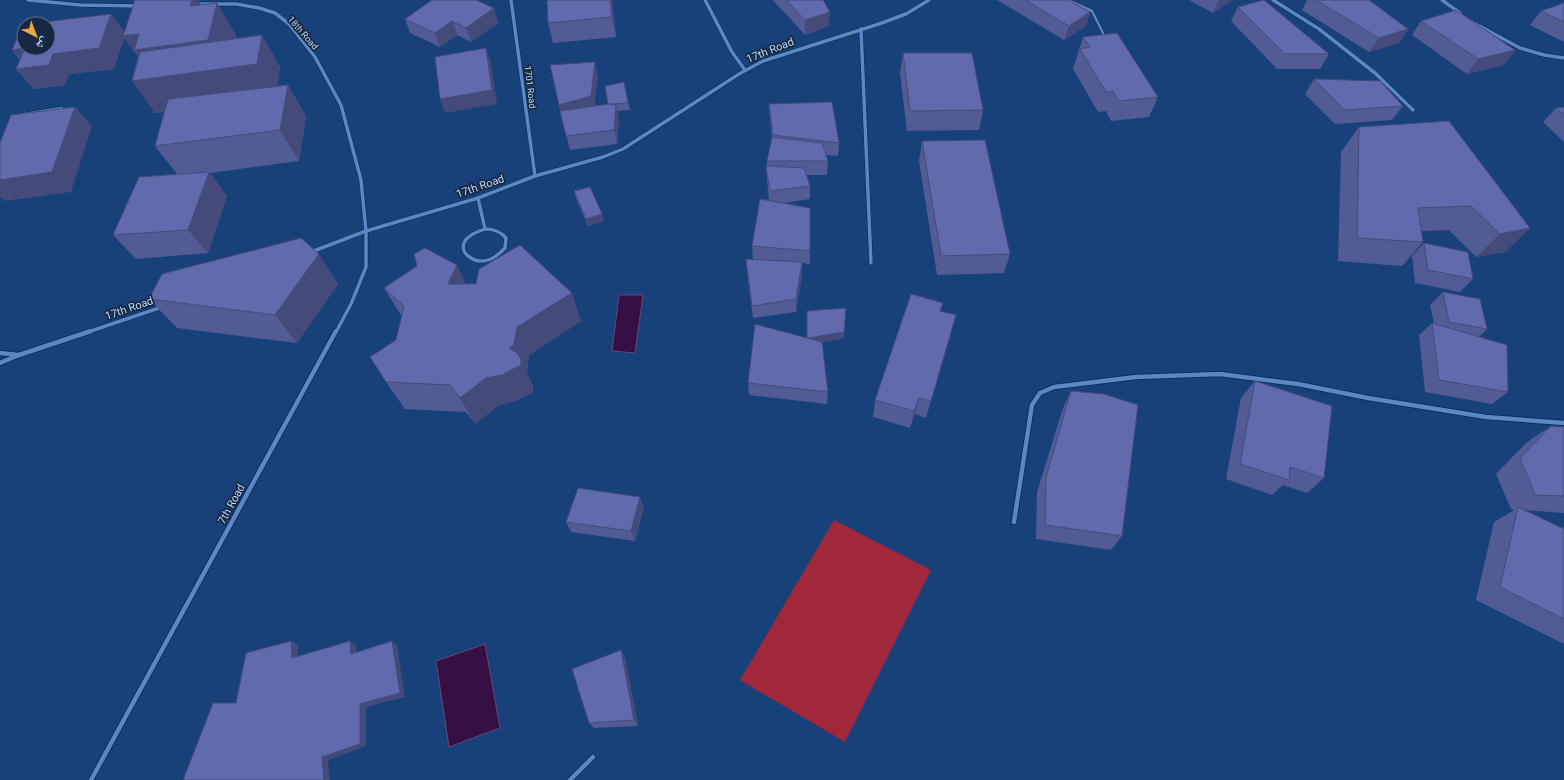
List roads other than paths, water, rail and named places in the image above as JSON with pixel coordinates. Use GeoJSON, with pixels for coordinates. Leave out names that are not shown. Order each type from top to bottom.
{"type":"FeatureCollection","features":[{"type":"Feature","properties":{"kind":"street"},"geometry":{"type":"LineString","coordinates":[[28,0],[80,5],[139,6]]}},
{"type":"Feature","properties":{"kind":"street","name":"1701 Road"},"geometry":{"type":"LineString","coordinates":[[511,0],[534,176]]}},
{"type":"Feature","properties":{"kind":"street"},"geometry":{"type":"LineString","coordinates":[[705,0],[732,52],[745,70]]}},
{"type":"Feature","properties":{"kind":"street","name":"17th Road"},"geometry":{"type":"LineString","coordinates":[[308,253],[366,231],[478,198],[534,176],[603,157],[623,149],[745,70],[779,55],[906,14],[929,0]]}},
{"type":"Feature","properties":{"kind":"street"},"geometry":{"type":"LineString","coordinates":[[1273,0],[1319,29],[1375,73],[1413,110]]}},
{"type":"Feature","properties":{"kind":"street"},"geometry":{"type":"LineString","coordinates":[[1442,0],[1462,15]]}},
{"type":"Feature","properties":{"kind":"street","name":"18th Road"},"geometry":{"type":"LineString","coordinates":[[190,4],[236,4],[259,8],[275,13],[289,24],[315,57],[341,105],[361,180],[366,231]]}},
{"type":"Feature","properties":{"kind":"street"},"geometry":{"type":"LineString","coordinates":[[1468,19],[1520,48],[1544,55],[1564,58]]}},
{"type":"Feature","properties":{"kind":"street"},"geometry":{"type":"LineString","coordinates":[[861,29],[871,263]]}},
{"type":"Feature","properties":{"kind":"street"},"geometry":{"type":"LineString","coordinates":[[478,198],[485,229]]}},
{"type":"Feature","properties":{"kind":"street"},"geometry":{"type":"LineString","coordinates":[[485,229],[492,229],[503,234],[506,238],[505,248],[496,257],[489,260],[474,260],[465,254],[463,249],[464,244],[472,234],[485,229]]}},
{"type":"Feature","properties":{"kind":"street","name":"7th Road"},"geometry":{"type":"LineString","coordinates":[[91,780],[351,304],[366,267],[366,231]]}},
{"type":"Feature","properties":{"kind":"street","name":"17th Road"},"geometry":{"type":"LineString","coordinates":[[0,363],[19,355],[169,304]]}},
{"type":"Feature","properties":{"kind":"street"},"geometry":{"type":"LineString","coordinates":[[0,353],[19,355]]}},
{"type":"Feature","properties":{"kind":"street"},"geometry":{"type":"LineString","coordinates":[[1014,522],[1034,400],[1041,392],[1054,387],[1136,377],[1220,374],[1298,384],[1486,418],[1564,423]]}},
{"type":"Feature","properties":{"kind":"street"},"geometry":{"type":"LineString","coordinates":[[570,780],[593,757]]}},
{"type":"Feature","properties":{"kind":"lane"},"geometry":{"type":"LineString","coordinates":[[1068,0],[1092,11],[1104,35]]}},
{"type":"Feature","properties":{"kind":"lane"},"geometry":{"type":"LineString","coordinates":[[18,118],[31,112],[62,108]]}}]}
